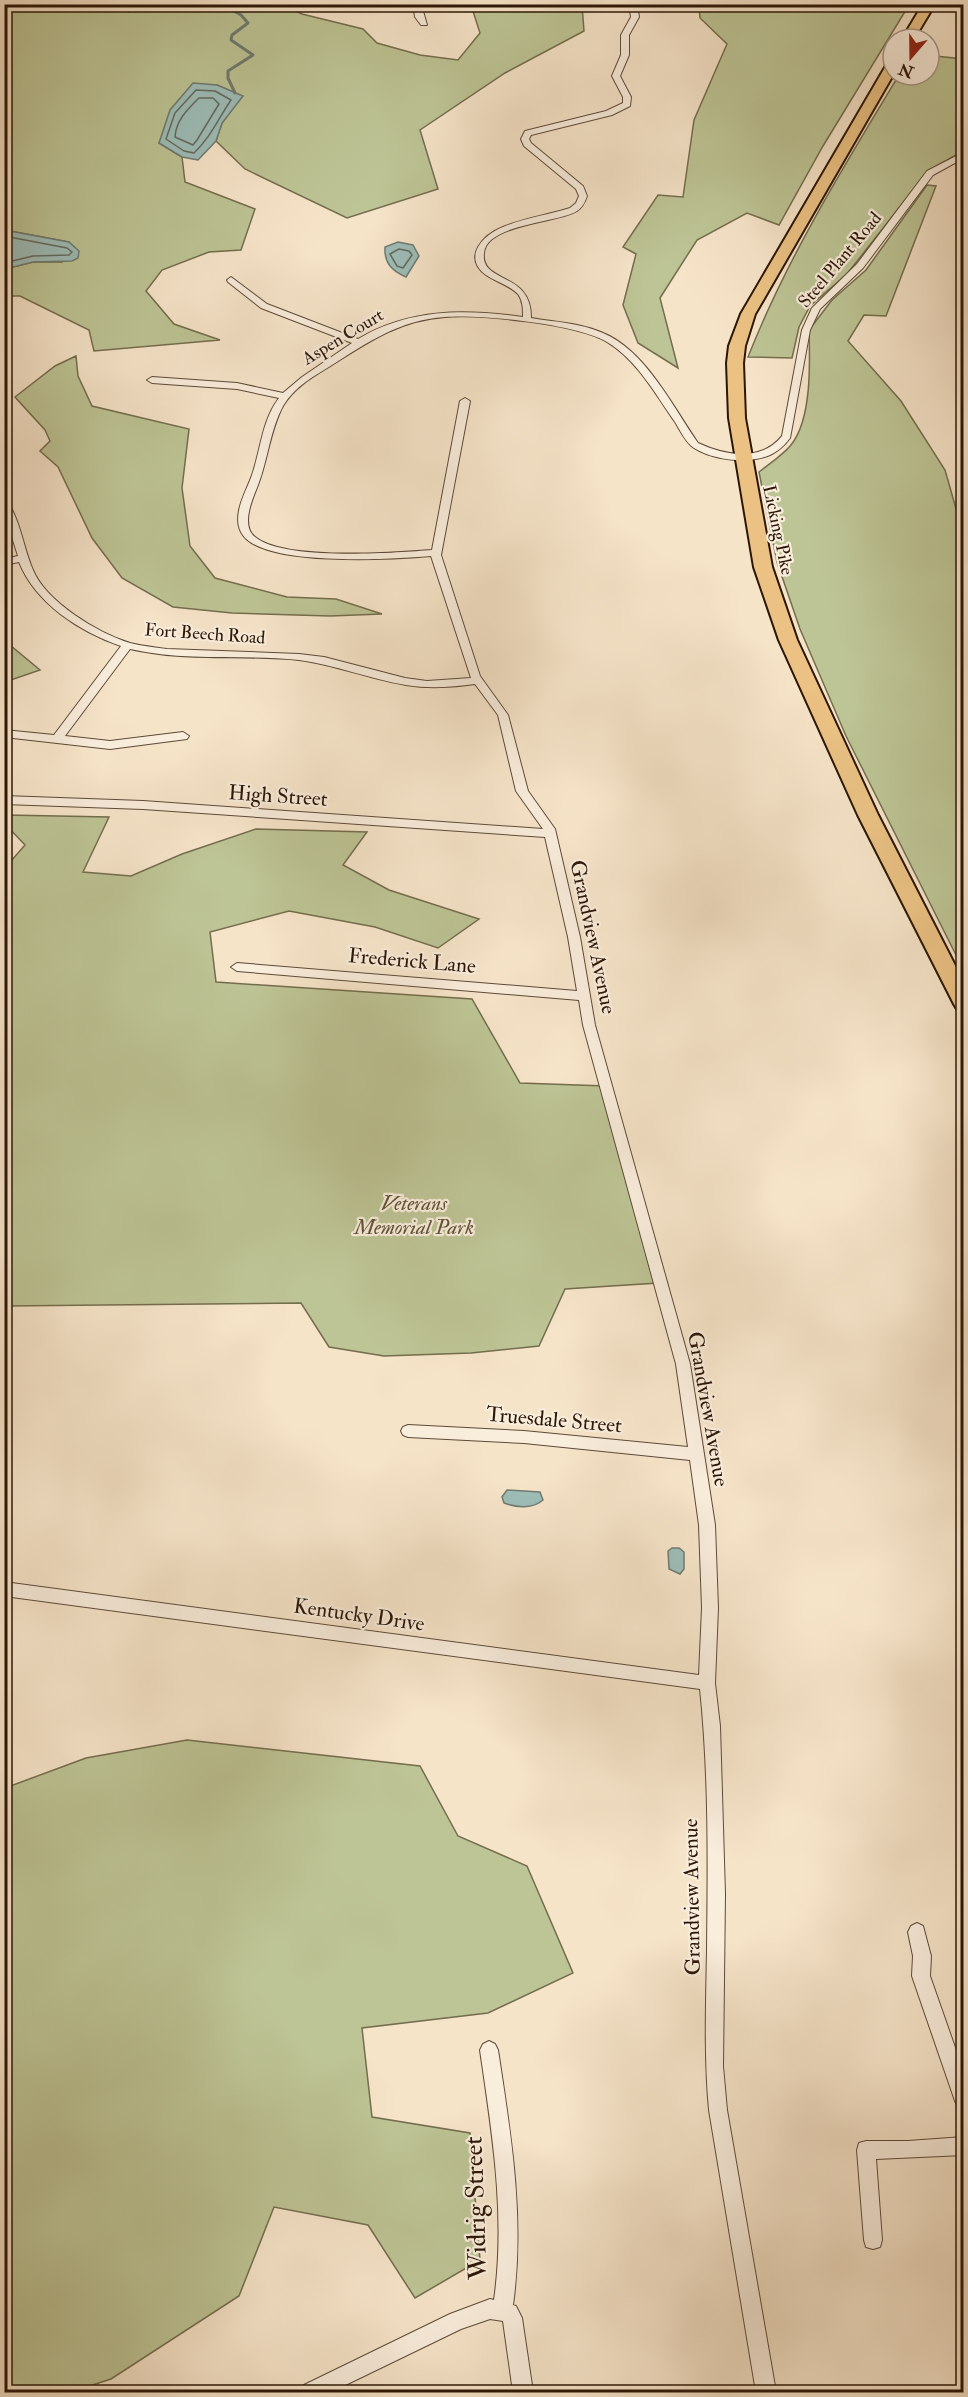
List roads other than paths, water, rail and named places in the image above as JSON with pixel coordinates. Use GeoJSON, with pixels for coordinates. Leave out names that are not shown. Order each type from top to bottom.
{"type":"FeatureCollection","features":[{"type":"Feature","properties":{"kind":"main road"},"geometry":{"type":"LineString","coordinates":[[915,27],[929,4]]}},
{"type":"Feature","properties":{"kind":"main road","name":"Licking Pike"},"geometry":{"type":"LineString","coordinates":[[881,85],[748,314],[737,346],[735,363],[737,418],[752,518],[763,567],[788,640],[868,815],[963,1004]]}},
{"type":"Feature","properties":{"kind":"street"},"geometry":{"type":"LineString","coordinates":[[417,4],[419,17],[424,23]]}},
{"type":"Feature","properties":{"kind":"street"},"geometry":{"type":"LineString","coordinates":[[522,319],[519,305],[506,284],[484,268],[479,257],[480,247],[488,238],[505,229],[573,210],[580,204],[583,195],[580,188],[527,144],[525,139],[528,133],[609,113],[627,104],[627,97],[616,76],[625,56],[625,34],[636,17],[633,4]]}},
{"type":"Feature","properties":{"kind":"street","name":"Steel Plant Road"},"geometry":{"type":"LineString","coordinates":[[744,456],[772,452],[782,446],[787,436],[806,330],[816,308],[855,272],[930,173],[963,154]]}},
{"type":"Feature","properties":{"kind":"street"},"geometry":{"type":"LineString","coordinates":[[231,280],[264,306],[360,343]]}},
{"type":"Feature","properties":{"kind":"street","name":"Aspen Court"},"geometry":{"type":"LineString","coordinates":[[436,553],[346,555],[282,552],[261,546],[248,537],[243,524],[245,508],[260,469],[272,423],[285,396],[297,384],[387,327],[423,317],[459,313],[522,319],[585,330],[616,343],[628,353],[695,445],[714,454],[744,456]]}},
{"type":"Feature","properties":{"kind":"street"},"geometry":{"type":"LineString","coordinates":[[152,380],[232,386],[285,396]]}},
{"type":"Feature","properties":{"kind":"street","name":"Grandview Avenue"},"geometry":{"type":"LineString","coordinates":[[465,401],[436,553],[477,680],[502,715],[522,791],[546,822],[574,937],[584,996],[626,1162],[683,1364],[707,1526],[710,1608],[707,1683],[712,1726],[716,1894],[714,2066],[718,2110],[766,2392]]}},
{"type":"Feature","properties":{"kind":"street","name":"Fort Beech Road"},"geometry":{"type":"LineString","coordinates":[[4,503],[19,532],[22,558],[30,577],[44,594],[76,618],[127,645],[175,652],[299,657],[418,685],[454,684],[477,680]]}},
{"type":"Feature","properties":{"kind":"street"},"geometry":{"type":"LineString","coordinates":[[4,562],[22,558]]}},
{"type":"Feature","properties":{"kind":"street"},"geometry":{"type":"LineString","coordinates":[[57,739],[127,645]]}},
{"type":"Feature","properties":{"kind":"street"},"geometry":{"type":"LineString","coordinates":[[4,733],[110,745],[183,736]]}},
{"type":"Feature","properties":{"kind":"street","name":"High Street"},"geometry":{"type":"LineString","coordinates":[[4,800],[142,805],[549,834]]}},
{"type":"Feature","properties":{"kind":"street","name":"Frederick Lane"},"geometry":{"type":"LineString","coordinates":[[237,967],[584,996]]}},
{"type":"Feature","properties":{"kind":"street","name":"Truesdale Street"},"geometry":{"type":"LineString","coordinates":[[408,1431],[524,1437],[696,1454]]}},
{"type":"Feature","properties":{"kind":"street","name":"Kentucky Drive"},"geometry":{"type":"LineString","coordinates":[[4,1589],[707,1683]]}},
{"type":"Feature","properties":{"kind":"street"},"geometry":{"type":"LineString","coordinates":[[917,1932],[922,1956],[921,1976],[963,2102]]}},
{"type":"Feature","properties":{"kind":"street","name":"Widrig Street"},"geometry":{"type":"LineString","coordinates":[[489,2050],[504,2160],[510,2274],[502,2312]]}},
{"type":"Feature","properties":{"kind":"street"},"geometry":{"type":"LineString","coordinates":[[873,2240],[866,2150],[963,2146]]}},
{"type":"Feature","properties":{"kind":"street"},"geometry":{"type":"LineString","coordinates":[[311,2392],[457,2321],[490,2309],[509,2313],[512,2318],[523,2392]]}},
{"type":"Feature","properties":{"kind":"water"},"geometry":{"type":"Polygon","coordinates":[[[193,83],[217,85],[243,96],[222,123],[216,141],[198,160],[182,157],[159,143],[170,110],[193,83]]]}},
{"type":"Feature","properties":{"kind":"water"},"geometry":{"type":"Polygon","coordinates":[[[4,230],[69,242],[79,251],[78,258],[72,261],[33,262],[5,269],[4,230]]]}},
{"type":"Feature","properties":{"kind":"water"},"geometry":{"type":"Polygon","coordinates":[[[398,242],[413,245],[419,256],[406,277],[393,269],[386,258],[385,247],[398,242]]]}},
{"type":"Feature","properties":{"kind":"water"},"geometry":{"type":"Polygon","coordinates":[[[507,1490],[540,1492],[543,1500],[530,1506],[509,1505],[504,1503],[502,1497],[507,1490]]]}},
{"type":"Feature","properties":{"kind":"water"},"geometry":{"type":"Polygon","coordinates":[[[672,1548],[679,1548],[684,1552],[684,1569],[680,1574],[669,1569],[668,1551],[672,1548]]]}},
{"type":"Feature","properties":{"kind":"waterway"},"geometry":{"type":"LineString","coordinates":[[222,4],[241,15],[248,23],[232,35],[231,40],[253,55],[228,71],[228,78],[235,93]]}},
{"type":"Feature","properties":{"kind":"park label","name":"Veterans Memorial Park"},"geometry":{"type":"Point","coordinates":[414,1215]}}]}
